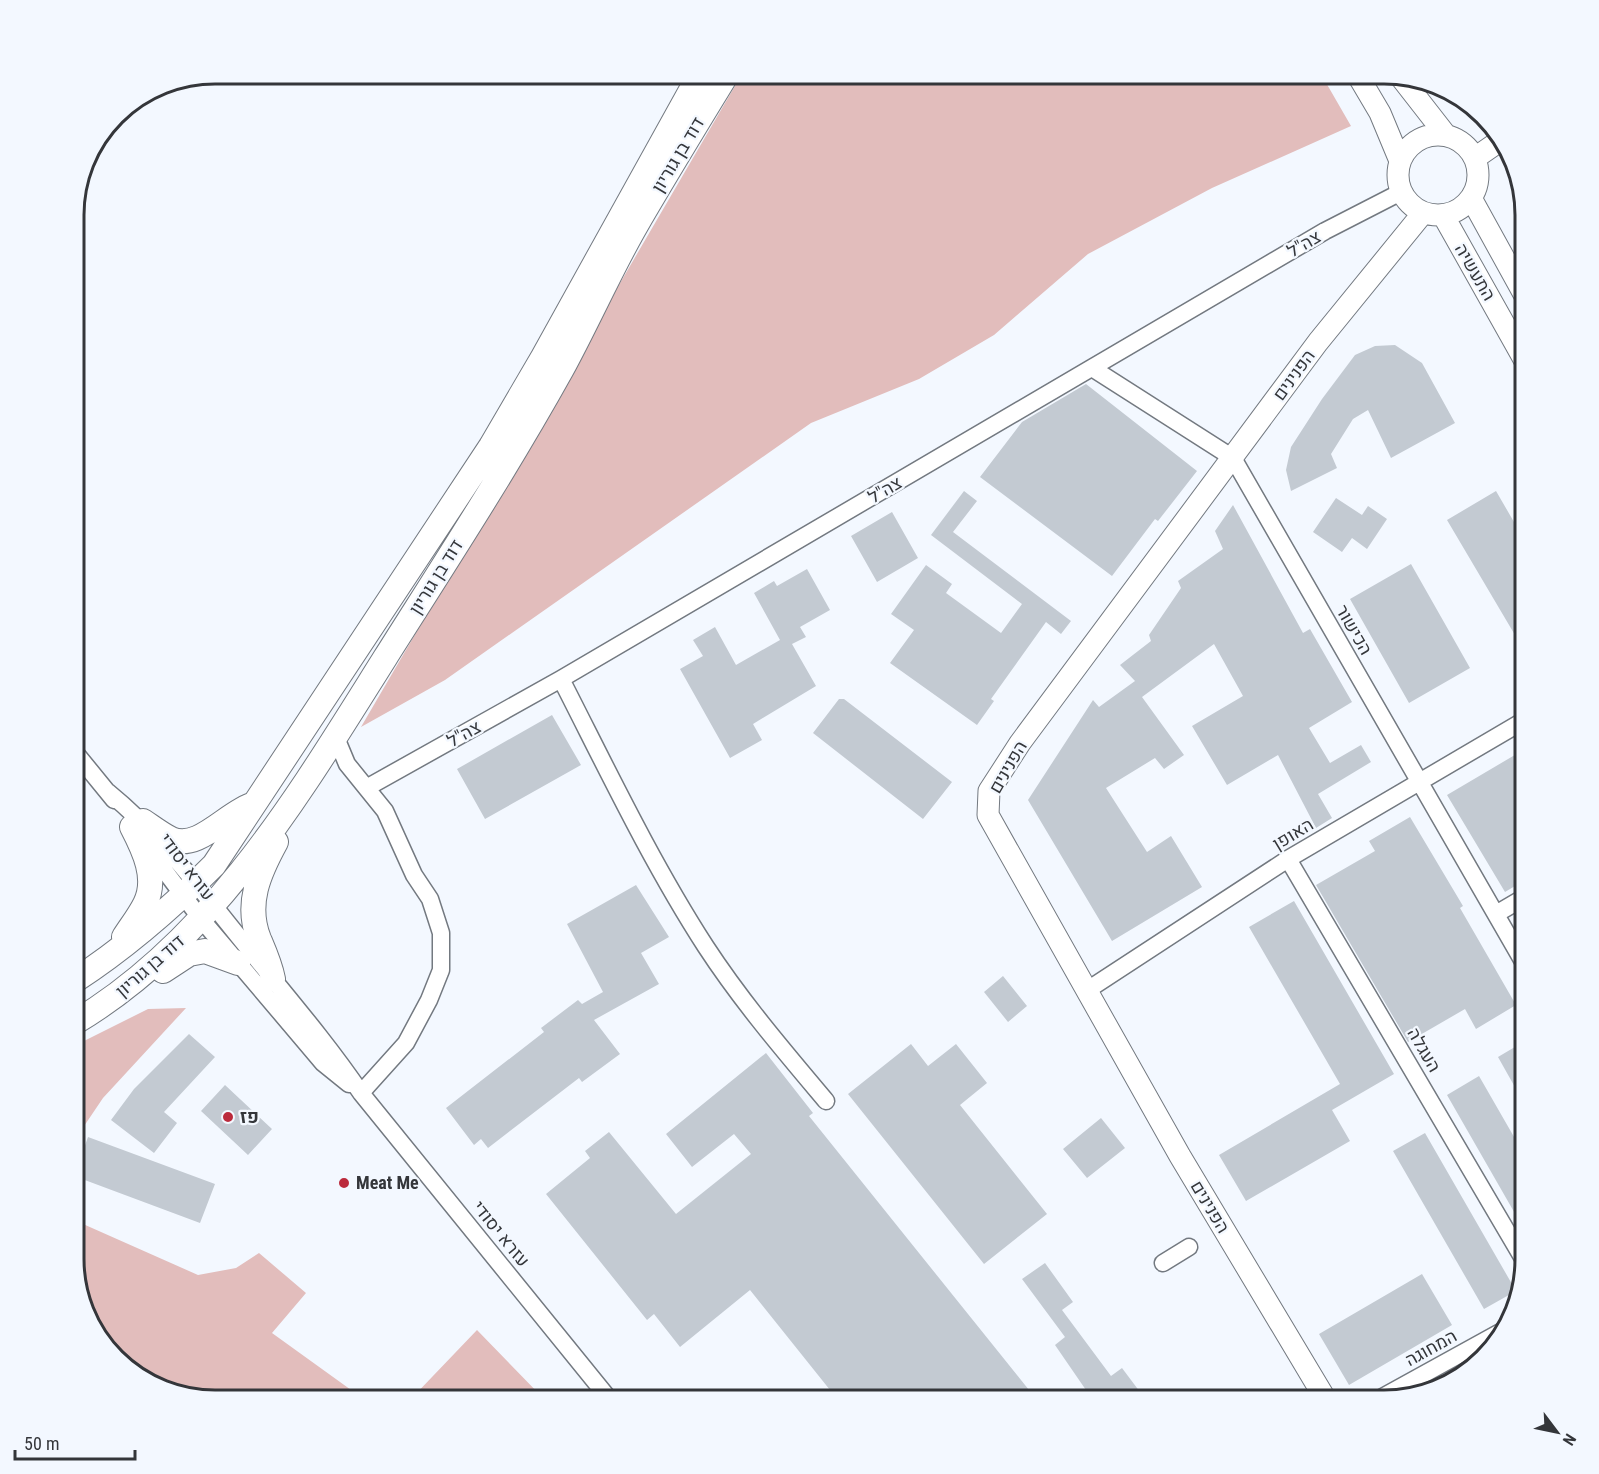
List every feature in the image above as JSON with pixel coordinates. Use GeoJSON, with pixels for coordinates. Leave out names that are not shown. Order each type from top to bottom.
{"type":"FeatureCollection","features":[{"type":"Feature","properties":{"kind":"main road","name":"דוד בן גוריון"},"geometry":{"type":"LineString","coordinates":[[84,974],[115,954],[190,889],[214,865],[256,804],[340,670],[421,554],[490,446],[543,357],[694,84]]}},
{"type":"Feature","properties":{"kind":"main road","name":"דוד בן גוריון"},"geometry":{"type":"LineString","coordinates":[[84,1017],[119,995],[168,953],[208,913],[293,801],[526,432],[563,368],[633,231],[721,84]]}},
{"type":"Feature","properties":{"kind":"main road"},"geometry":{"type":"LineString","coordinates":[[273,979],[270,960],[258,938],[253,904],[262,868],[293,801]]}},
{"type":"Feature","properties":{"kind":"main road"},"geometry":{"type":"LineString","coordinates":[[138,824],[181,842],[196,840],[238,809],[256,804]]}},
{"type":"Feature","properties":{"kind":"main road"},"geometry":{"type":"LineString","coordinates":[[115,954],[149,894],[151,878],[138,824]]}},
{"type":"Feature","properties":{"kind":"main road"},"geometry":{"type":"LineString","coordinates":[[119,995],[143,986],[189,954],[205,951],[238,963]]}},
{"type":"Feature","properties":{"kind":"street"},"geometry":{"type":"LineString","coordinates":[[1364,84],[1380,113],[1400,161]]}},
{"type":"Feature","properties":{"kind":"street"},"geometry":{"type":"LineString","coordinates":[[1407,86],[1445,134],[1463,143],[1475,158],[1478,172],[1477,186],[1471,198],[1454,212],[1433,214],[1414,208],[1401,192],[1397,171],[1407,149],[1417,140],[1431,135],[1445,134]]}},
{"type":"Feature","properties":{"kind":"street"},"geometry":{"type":"LineString","coordinates":[[1475,158],[1495,144]]}},
{"type":"Feature","properties":{"kind":"street","name":"צה\"ל"},"geometry":{"type":"LineString","coordinates":[[368,788],[561,679],[1325,231],[1401,192]]}},
{"type":"Feature","properties":{"kind":"street","name":"התעשיה"},"geometry":{"type":"LineString","coordinates":[[1471,198],[1515,278]]}},
{"type":"Feature","properties":{"kind":"street","name":"התעשיה"},"geometry":{"type":"LineString","coordinates":[[1433,214],[1515,345]]}},
{"type":"Feature","properties":{"kind":"street","name":"הפנינים"},"geometry":{"type":"LineString","coordinates":[[1319,1390],[1179,1156],[988,814],[989,791],[1020,742],[1318,342],[1433,214]]}},
{"type":"Feature","properties":{"kind":"street","name":"הכישור"},"geometry":{"type":"LineString","coordinates":[[1092,368],[1233,458],[1515,947]]}},
{"type":"Feature","properties":{"kind":"street"},"geometry":{"type":"LineString","coordinates":[[561,679],[630,814],[705,945],[744,1002],[826,1101]]}},
{"type":"Feature","properties":{"kind":"street"},"geometry":{"type":"LineString","coordinates":[[350,714],[338,740],[347,764],[385,811],[414,874],[430,899],[441,933],[441,970],[429,1000],[406,1043],[361,1093]]}},
{"type":"Feature","properties":{"kind":"street","name":"האופן"},"geometry":{"type":"LineString","coordinates":[[1086,991],[1288,859],[1515,726]]}},
{"type":"Feature","properties":{"kind":"street","name":"עזרא יסודי"},"geometry":{"type":"LineString","coordinates":[[84,763],[138,824],[190,889],[208,913],[238,963],[323,1063],[361,1093]]}},
{"type":"Feature","properties":{"kind":"street","name":"העגלה"},"geometry":{"type":"LineString","coordinates":[[1288,859],[1515,1245]]}},
{"type":"Feature","properties":{"kind":"street"},"geometry":{"type":"LineString","coordinates":[[1496,914],[1515,903]]}},
{"type":"Feature","properties":{"kind":"street","name":"עזרא יסודי"},"geometry":{"type":"LineString","coordinates":[[208,913],[273,979],[337,1058],[361,1093],[601,1390]]}},
{"type":"Feature","properties":{"kind":"street"},"geometry":{"type":"LineString","coordinates":[[1163,1263],[1189,1246]]}},
{"type":"Feature","properties":{"kind":"street","name":"המחוגה"},"geometry":{"type":"LineString","coordinates":[[1398,1389],[1488,1339]]}},
{"type":"Feature","properties":{"kind":"shaded area"},"geometry":{"type":"Polygon","coordinates":[[[736,84],[1327,84],[1351,126],[1212,188],[1088,254],[994,335],[919,379],[811,423],[445,680],[361,727],[736,84]]]}},
{"type":"Feature","properties":{"kind":"shaded area"},"geometry":{"type":"Polygon","coordinates":[[[186,1008],[103,1098],[84,1126],[84,1041],[148,1009],[186,1008]]]}},
{"type":"Feature","properties":{"kind":"shaded area"},"geometry":{"type":"Polygon","coordinates":[[[84,1224],[198,1275],[236,1268],[259,1253],[306,1293],[272,1333],[351,1390],[206,1390],[173,1383],[149,1373],[116,1346],[97,1317],[88,1293],[84,1268],[84,1224]]]}},
{"type":"Feature","properties":{"kind":"shaded area"},"geometry":{"type":"Polygon","coordinates":[[[477,1330],[535,1390],[420,1390],[477,1330]]]}},
{"type":"Feature","properties":{"kind":"building"},"geometry":{"type":"Polygon","coordinates":[[[1395,345],[1422,363],[1455,423],[1391,458],[1368,410],[1353,419],[1331,454],[1337,468],[1291,491],[1286,470],[1291,447],[1322,399],[1355,355],[1375,346],[1395,345]]]}},
{"type":"Feature","properties":{"kind":"building"},"geometry":{"type":"Polygon","coordinates":[[[1086,384],[1197,471],[1158,521],[1155,519],[1112,576],[980,477],[1022,422],[1086,384]]]}},
{"type":"Feature","properties":{"kind":"building"},"geometry":{"type":"Polygon","coordinates":[[[964,491],[977,501],[953,532],[1071,621],[1061,634],[1046,622],[991,699],[994,701],[977,725],[890,663],[914,630],[891,614],[926,565],[952,584],[946,593],[1001,633],[1022,604],[931,535],[964,491]]]}},
{"type":"Feature","properties":{"kind":"building"},"geometry":{"type":"Polygon","coordinates":[[[1496,491],[1515,524],[1515,635],[1447,520],[1496,491]]]}},
{"type":"Feature","properties":{"kind":"building"},"geometry":{"type":"Polygon","coordinates":[[[1336,498],[1362,515],[1368,506],[1387,519],[1367,549],[1352,538],[1342,552],[1313,532],[1336,498]]]}},
{"type":"Feature","properties":{"kind":"building"},"geometry":{"type":"Polygon","coordinates":[[[1233,505],[1303,633],[1310,629],[1352,702],[1309,728],[1330,763],[1361,745],[1371,762],[1318,794],[1332,818],[1316,828],[1278,755],[1227,785],[1192,726],[1243,696],[1214,644],[1142,697],[1184,755],[1164,769],[1155,758],[1106,788],[1147,852],[1171,836],[1202,887],[1112,941],[1028,800],[1093,700],[1099,707],[1135,681],[1120,665],[1151,641],[1149,635],[1181,588],[1178,581],[1223,549],[1215,531],[1233,505]]]}},
{"type":"Feature","properties":{"kind":"building"},"geometry":{"type":"Polygon","coordinates":[[[892,512],[918,558],[877,582],[851,536],[892,512]]]}},
{"type":"Feature","properties":{"kind":"building"},"geometry":{"type":"Polygon","coordinates":[[[1411,564],[1470,668],[1409,703],[1350,599],[1411,564]]]}},
{"type":"Feature","properties":{"kind":"building"},"geometry":{"type":"Polygon","coordinates":[[[807,569],[830,610],[800,627],[806,637],[792,644],[816,686],[753,724],[762,740],[730,758],[680,669],[703,656],[693,640],[715,627],[736,665],[780,640],[754,593],[774,581],[777,586],[807,569]]]}},
{"type":"Feature","properties":{"kind":"building"},"geometry":{"type":"Polygon","coordinates":[[[839,699],[844,699],[952,782],[923,819],[813,733],[839,699]]]}},
{"type":"Feature","properties":{"kind":"building"},"geometry":{"type":"Polygon","coordinates":[[[552,715],[581,765],[485,819],[457,769],[552,715]]]}},
{"type":"Feature","properties":{"kind":"building"},"geometry":{"type":"Polygon","coordinates":[[[1515,755],[1515,886],[1505,892],[1447,795],[1515,755]]]}},
{"type":"Feature","properties":{"kind":"building"},"geometry":{"type":"Polygon","coordinates":[[[1410,817],[1463,906],[1460,908],[1515,1006],[1476,1029],[1465,1009],[1408,1042],[1316,885],[1375,851],[1369,841],[1410,817]]]}},
{"type":"Feature","properties":{"kind":"building"},"geometry":{"type":"Polygon","coordinates":[[[636,885],[669,937],[641,953],[659,984],[594,1020],[620,1054],[582,1082],[579,1078],[488,1148],[481,1139],[474,1145],[446,1108],[544,1032],[541,1028],[578,1000],[582,1004],[603,992],[567,924],[636,885]]]}},
{"type":"Feature","properties":{"kind":"building"},"geometry":{"type":"Polygon","coordinates":[[[1294,901],[1394,1074],[1332,1110],[1350,1141],[1246,1201],[1219,1155],[1340,1084],[1249,927],[1294,901]]]}},
{"type":"Feature","properties":{"kind":"building"},"geometry":{"type":"Polygon","coordinates":[[[1003,976],[1027,1006],[1008,1022],[984,992],[1003,976]]]}},
{"type":"Feature","properties":{"kind":"building"},"geometry":{"type":"Polygon","coordinates":[[[189,1034],[215,1057],[164,1112],[177,1123],[154,1153],[111,1120],[134,1089],[189,1034]]]}},
{"type":"Feature","properties":{"kind":"building"},"geometry":{"type":"Polygon","coordinates":[[[911,1044],[928,1066],[956,1044],[987,1083],[960,1105],[1047,1214],[984,1264],[848,1094],[911,1044]]]}},
{"type":"Feature","properties":{"kind":"building"},"geometry":{"type":"Polygon","coordinates":[[[1515,1047],[1515,1087],[1498,1057],[1515,1047]]]}},
{"type":"Feature","properties":{"kind":"building"},"geometry":{"type":"Polygon","coordinates":[[[766,1053],[813,1113],[809,1116],[1029,1390],[830,1390],[750,1290],[680,1347],[654,1314],[647,1320],[546,1194],[590,1158],[585,1151],[609,1132],[676,1214],[751,1154],[734,1134],[692,1167],[666,1134],[766,1053]]]}},
{"type":"Feature","properties":{"kind":"building"},"geometry":{"type":"Polygon","coordinates":[[[1479,1076],[1515,1139],[1515,1214],[1447,1095],[1479,1076]]]}},
{"type":"Feature","properties":{"kind":"building"},"geometry":{"type":"Polygon","coordinates":[[[225,1085],[272,1129],[248,1155],[201,1111],[225,1085]]]}},
{"type":"Feature","properties":{"kind":"building"},"geometry":{"type":"Polygon","coordinates":[[[1101,1118],[1125,1148],[1087,1178],[1063,1149],[1101,1118]]]}},
{"type":"Feature","properties":{"kind":"building"},"geometry":{"type":"Polygon","coordinates":[[[1425,1133],[1512,1284],[1510,1295],[1484,1309],[1393,1151],[1425,1133]]]}},
{"type":"Feature","properties":{"kind":"building"},"geometry":{"type":"Polygon","coordinates":[[[88,1137],[215,1184],[200,1223],[84,1180],[84,1148],[88,1137]]]}},
{"type":"Feature","properties":{"kind":"building"},"geometry":{"type":"Polygon","coordinates":[[[1045,1263],[1073,1302],[1062,1310],[1111,1376],[1122,1368],[1138,1390],[1086,1390],[1055,1345],[1065,1337],[1022,1279],[1045,1263]]]}},
{"type":"Feature","properties":{"kind":"building"},"geometry":{"type":"Polygon","coordinates":[[[1422,1274],[1452,1325],[1349,1385],[1319,1334],[1422,1274]]]}},
{"type":"Feature","properties":{"kind":"place","name":"פז"},"geometry":{"type":"Point","coordinates":[228,1117]}},
{"type":"Feature","properties":{"kind":"place","name":"Meat Me"},"geometry":{"type":"Point","coordinates":[344,1183]}}]}
